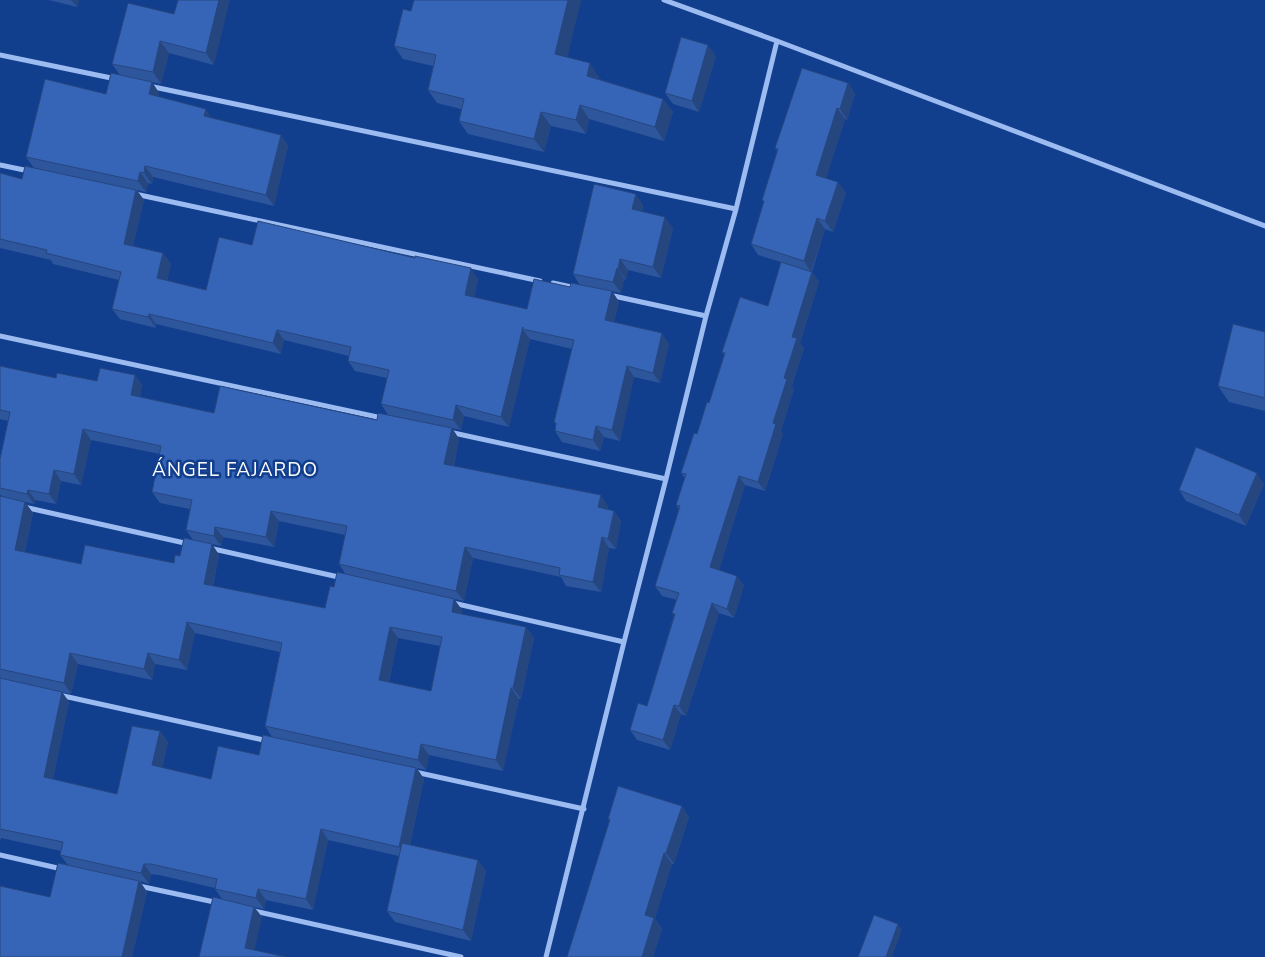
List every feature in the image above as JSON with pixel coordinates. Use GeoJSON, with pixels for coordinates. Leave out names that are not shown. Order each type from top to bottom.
{"type":"FeatureCollection","features":[{"type":"Feature","properties":{"kind":"street"},"geometry":{"type":"LineString","coordinates":[[664,0],[1265,226]]}},
{"type":"Feature","properties":{"kind":"street"},"geometry":{"type":"LineString","coordinates":[[546,957],[706,316],[736,208],[777,41]]}},
{"type":"Feature","properties":{"kind":"street"},"geometry":{"type":"LineString","coordinates":[[0,55],[126,81]]}},
{"type":"Feature","properties":{"kind":"street"},"geometry":{"type":"LineString","coordinates":[[145,85],[736,208]]}},
{"type":"Feature","properties":{"kind":"street"},"geometry":{"type":"LineString","coordinates":[[0,165],[39,173]]}},
{"type":"Feature","properties":{"kind":"street"},"geometry":{"type":"LineString","coordinates":[[126,192],[580,289]]}},
{"type":"Feature","properties":{"kind":"street"},"geometry":{"type":"LineString","coordinates":[[600,294],[706,316]]}},
{"type":"Feature","properties":{"kind":"street"},"geometry":{"type":"LineString","coordinates":[[0,336],[386,419]]}},
{"type":"Feature","properties":{"kind":"street"},"geometry":{"type":"LineString","coordinates":[[444,431],[666,479]]}},
{"type":"Feature","properties":{"kind":"street"},"geometry":{"type":"LineString","coordinates":[[20,506],[195,545]]}},
{"type":"Feature","properties":{"kind":"street"},"geometry":{"type":"LineString","coordinates":[[205,547],[351,580]]}},
{"type":"Feature","properties":{"kind":"street"},"geometry":{"type":"LineString","coordinates":[[448,602],[624,642]]}},
{"type":"Feature","properties":{"kind":"street"},"geometry":{"type":"LineString","coordinates":[[49,693],[272,742]]}},
{"type":"Feature","properties":{"kind":"street"},"geometry":{"type":"LineString","coordinates":[[408,771],[584,809]]}},
{"type":"Feature","properties":{"kind":"street"},"geometry":{"type":"LineString","coordinates":[[0,855],[67,870]]}},
{"type":"Feature","properties":{"kind":"street"},"geometry":{"type":"LineString","coordinates":[[134,885],[221,904]]}},
{"type":"Feature","properties":{"kind":"street"},"geometry":{"type":"LineString","coordinates":[[250,910],[461,957]]}},
{"type":"Feature","properties":{"kind":"building"},"geometry":{"type":"Polygon","coordinates":[[[178,0],[219,0],[206,53],[160,41],[153,72],[112,64],[128,3],[174,14],[178,0]]]}},
{"type":"Feature","properties":{"kind":"building"},"geometry":{"type":"Polygon","coordinates":[[[414,0],[568,0],[555,54],[590,63],[587,76],[663,99],[655,127],[580,105],[576,120],[541,112],[534,139],[459,121],[464,99],[428,90],[436,55],[394,46],[403,9],[411,11],[414,0]]]}},
{"type":"Feature","properties":{"kind":"building"},"geometry":{"type":"Polygon","coordinates":[[[681,37],[708,45],[692,101],[665,93],[681,37]]]}},
{"type":"Feature","properties":{"kind":"building"},"geometry":{"type":"Polygon","coordinates":[[[802,68],[848,83],[840,109],[837,108],[816,175],[838,182],[825,221],[817,218],[804,261],[751,244],[778,149],[775,148],[802,68]]]}},
{"type":"Feature","properties":{"kind":"building"},"geometry":{"type":"Polygon","coordinates":[[[111,73],[152,82],[149,94],[206,109],[204,116],[281,135],[266,195],[145,166],[144,173],[140,172],[138,181],[26,157],[45,79],[106,94],[111,73]]]}},
{"type":"Feature","properties":{"kind":"building"},"geometry":{"type":"Polygon","coordinates":[[[25,166],[136,190],[124,244],[163,253],[157,278],[206,290],[219,237],[252,245],[258,221],[415,258],[415,256],[471,268],[465,295],[527,309],[534,279],[570,287],[571,283],[612,291],[605,320],[662,333],[653,373],[627,366],[612,430],[596,426],[593,440],[555,431],[556,423],[554,422],[574,340],[522,329],[501,417],[456,405],[453,420],[381,404],[389,370],[348,361],[351,347],[277,330],[273,343],[149,314],[148,317],[112,309],[121,272],[46,253],[47,250],[0,239],[0,173],[22,179],[25,166]]]}},
{"type":"Feature","properties":{"kind":"building"},"geometry":{"type":"Polygon","coordinates":[[[594,184],[636,194],[632,209],[665,217],[653,267],[620,259],[613,282],[573,274],[594,184]]]}},
{"type":"Feature","properties":{"kind":"building"},"geometry":{"type":"Polygon","coordinates":[[[781,262],[812,272],[792,337],[797,338],[784,378],[787,379],[773,423],[776,424],[758,482],[739,476],[710,567],[737,576],[727,609],[712,603],[679,706],[674,705],[663,740],[630,730],[638,703],[647,706],[675,614],[672,613],[679,593],[655,586],[680,506],[676,505],[686,474],[681,473],[694,433],[697,434],[707,402],[709,403],[725,353],[722,352],[740,297],[768,306],[781,262]]]}},
{"type":"Feature","properties":{"kind":"building"},"geometry":{"type":"Polygon","coordinates":[[[1233,324],[1265,332],[1265,398],[1218,386],[1233,324]]]}},
{"type":"Feature","properties":{"kind":"building"},"geometry":{"type":"Polygon","coordinates":[[[0,366],[56,378],[57,373],[97,381],[100,368],[135,375],[131,395],[214,413],[220,386],[377,420],[378,413],[452,428],[444,464],[601,495],[598,507],[614,511],[608,539],[602,537],[593,582],[559,575],[560,568],[465,547],[456,591],[339,564],[347,526],[271,511],[266,537],[215,527],[214,536],[186,530],[192,500],[152,492],[161,446],[83,429],[74,474],[54,470],[49,494],[28,490],[27,494],[0,488],[0,459],[10,412],[0,410],[0,366]]]}},
{"type":"Feature","properties":{"kind":"building"},"geometry":{"type":"Polygon","coordinates":[[[1196,447],[1257,473],[1239,515],[1179,490],[1196,447]]]}},
{"type":"Feature","properties":{"kind":"building"},"geometry":{"type":"Polygon","coordinates":[[[0,496],[25,502],[15,550],[81,564],[85,545],[174,563],[175,555],[180,556],[184,538],[212,544],[204,584],[325,608],[330,586],[334,587],[337,572],[454,599],[452,612],[526,627],[496,760],[421,744],[418,760],[265,726],[282,643],[187,622],[179,660],[148,653],[144,669],[70,653],[64,683],[0,669],[0,496]],[[390,627],[379,680],[431,691],[442,637],[390,627]]]}},
{"type":"Feature","properties":{"kind":"building"},"geometry":{"type":"Polygon","coordinates":[[[0,678],[62,692],[44,777],[117,794],[132,726],[160,731],[152,765],[211,779],[218,746],[259,755],[263,735],[416,768],[399,847],[321,829],[306,899],[258,889],[256,898],[215,889],[217,879],[151,864],[144,864],[141,873],[60,855],[63,842],[0,829],[0,678]]]}},
{"type":"Feature","properties":{"kind":"building"},"geometry":{"type":"Polygon","coordinates":[[[618,786],[682,806],[666,853],[664,853],[645,915],[654,918],[642,957],[567,957],[610,819],[608,819],[618,786]]]}},
{"type":"Feature","properties":{"kind":"building"},"geometry":{"type":"Polygon","coordinates":[[[402,843],[478,860],[463,930],[387,911],[402,843]]]}},
{"type":"Feature","properties":{"kind":"building"},"geometry":{"type":"Polygon","coordinates":[[[58,863],[139,881],[122,957],[0,957],[0,886],[50,897],[58,863]]]}},
{"type":"Feature","properties":{"kind":"building"},"geometry":{"type":"Polygon","coordinates":[[[213,897],[254,907],[245,948],[286,957],[199,957],[213,897]]]}},
{"type":"Feature","properties":{"kind":"building"},"geometry":{"type":"Polygon","coordinates":[[[874,915],[898,924],[886,957],[858,957],[874,915]]]}},
{"type":"Feature","properties":{"kind":"district","name":"ÁNGEL FAJARDO"},"geometry":{"type":"Point","coordinates":[235,470]}}]}
